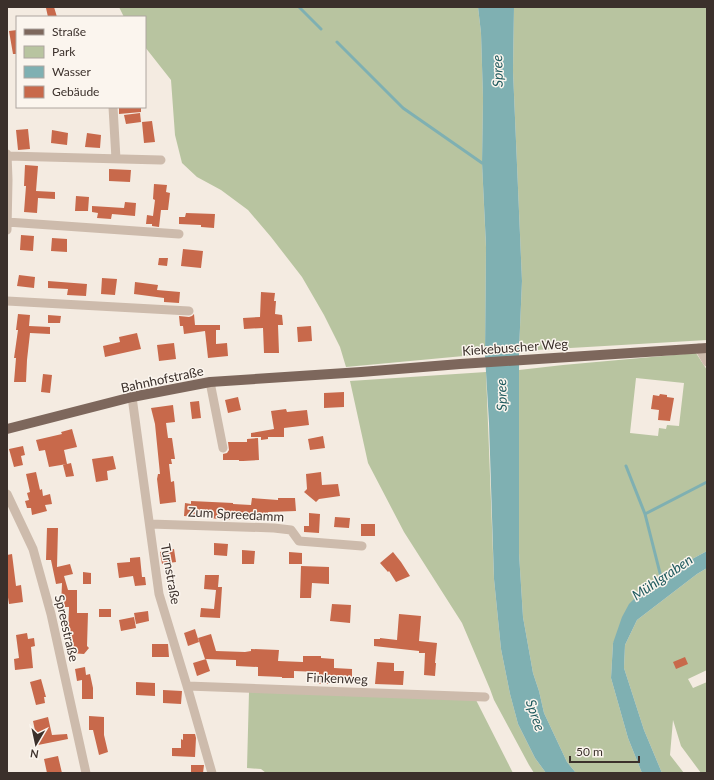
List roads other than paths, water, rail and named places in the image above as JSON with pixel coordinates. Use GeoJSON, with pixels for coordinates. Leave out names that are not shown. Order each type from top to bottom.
{"type":"FeatureCollection","features":[{"type":"Feature","properties":{"kind":"main road","name":"Kiekebuscher Weg"},"geometry":{"type":"LineString","coordinates":[[325,374],[703,348]]}},
{"type":"Feature","properties":{"kind":"main road","name":"Bahnhofstraße"},"geometry":{"type":"LineString","coordinates":[[7,429],[132,397],[210,382],[325,374]]}},
{"type":"Feature","properties":{"kind":"street"},"geometry":{"type":"LineString","coordinates":[[113,108],[116,159]]}},
{"type":"Feature","properties":{"kind":"street"},"geometry":{"type":"LineString","coordinates":[[7,230],[7,155],[161,160]]}},
{"type":"Feature","properties":{"kind":"street"},"geometry":{"type":"LineString","coordinates":[[8,222],[178,234]]}},
{"type":"Feature","properties":{"kind":"street"},"geometry":{"type":"LineString","coordinates":[[7,301],[189,311]]}},
{"type":"Feature","properties":{"kind":"street"},"geometry":{"type":"LineString","coordinates":[[703,348],[707,362]]}},
{"type":"Feature","properties":{"kind":"street"},"geometry":{"type":"LineString","coordinates":[[210,382],[223,448]]}},
{"type":"Feature","properties":{"kind":"street","name":"Turnstraße"},"geometry":{"type":"LineString","coordinates":[[132,397],[159,594],[212,773]]}},
{"type":"Feature","properties":{"kind":"street","name":"Spreestraße"},"geometry":{"type":"LineString","coordinates":[[7,494],[33,549],[51,614],[86,773]]}},
{"type":"Feature","properties":{"kind":"street","name":"Zum Spreedamm"},"geometry":{"type":"LineString","coordinates":[[150,524],[274,528],[292,530],[299,541],[362,546]]}},
{"type":"Feature","properties":{"kind":"street","name":"Finkenweg"},"geometry":{"type":"LineString","coordinates":[[187,686],[485,696]]}},
{"type":"Feature","properties":{"kind":"water","name":"Spree"},"geometry":{"type":"Polygon","coordinates":[[[478,7],[514,7],[513,71],[522,281],[519,351],[519,553],[523,617],[533,673],[544,713],[567,762],[576,773],[546,773],[535,758],[518,724],[501,649],[494,579],[489,423],[485,355],[486,246],[482,163],[483,98],[481,33],[478,7]]]}},
{"type":"Feature","properties":{"kind":"water"},"geometry":{"type":"Polygon","coordinates":[[[707,551],[707,568],[637,620],[625,645],[624,668],[644,730],[662,773],[642,773],[628,738],[611,678],[613,643],[622,617],[629,604],[645,588],[707,551]]]}},
{"type":"Feature","properties":{"kind":"waterway"},"geometry":{"type":"LineString","coordinates":[[299,7],[321,29]]}},
{"type":"Feature","properties":{"kind":"waterway"},"geometry":{"type":"LineString","coordinates":[[337,42],[403,108],[482,163]]}},
{"type":"Feature","properties":{"kind":"waterway","name":"Mühlgraben"},"geometry":{"type":"LineString","coordinates":[[626,466],[645,514],[662,581]]}},
{"type":"Feature","properties":{"kind":"waterway"},"geometry":{"type":"LineString","coordinates":[[645,514],[707,482]]}}]}
